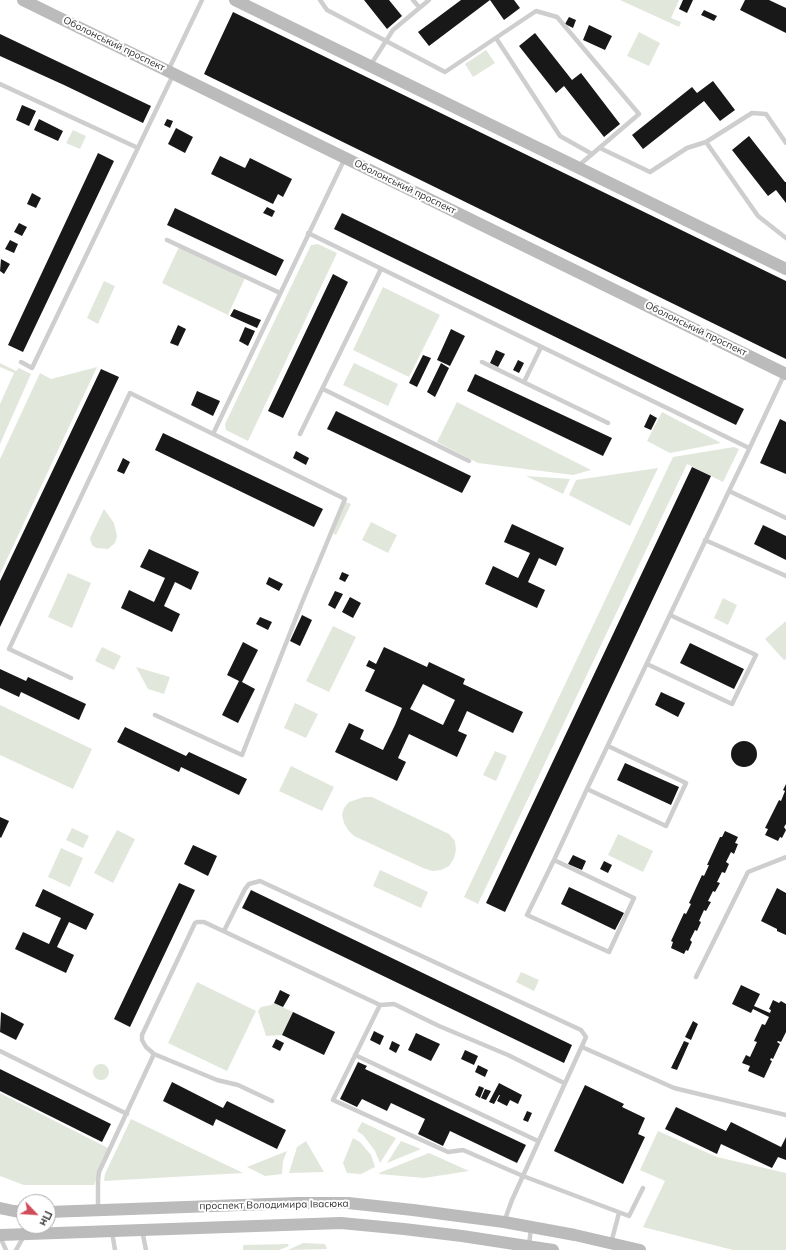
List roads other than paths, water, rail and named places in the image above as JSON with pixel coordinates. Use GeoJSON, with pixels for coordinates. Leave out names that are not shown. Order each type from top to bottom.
{"type":"FeatureCollection","features":[{"type":"Feature","properties":{"kind":"main road","name":"Оболонський проспект"},"geometry":{"type":"LineString","coordinates":[[23,0],[785,373]]}},
{"type":"Feature","properties":{"kind":"main road"},"geometry":{"type":"LineString","coordinates":[[234,0],[576,168],[786,269]]}},
{"type":"Feature","properties":{"kind":"main road","name":"проспект Володимира Івасюка"},"geometry":{"type":"LineString","coordinates":[[56,1212],[297,1203],[348,1203],[504,1222],[640,1250]]}},
{"type":"Feature","properties":{"kind":"main road"},"geometry":{"type":"LineString","coordinates":[[0,1208],[16,1211]]}},
{"type":"Feature","properties":{"kind":"main road","name":"проспект Володимира Івасюка"},"geometry":{"type":"LineString","coordinates":[[56,1233],[341,1223],[404,1229],[529,1248],[553,1250]]}},
{"type":"Feature","properties":{"kind":"main road","name":"проспект Володимира Івасюка"},"geometry":{"type":"LineString","coordinates":[[0,1236],[24,1234]]}},
{"type":"Feature","properties":{"kind":"lane"},"geometry":{"type":"LineString","coordinates":[[21,362],[32,368],[138,148],[202,0]]}},
{"type":"Feature","properties":{"kind":"lane"},"geometry":{"type":"LineString","coordinates":[[320,0],[327,10],[445,72],[536,11],[557,17],[639,114],[576,168]]}},
{"type":"Feature","properties":{"kind":"lane"},"geometry":{"type":"LineString","coordinates":[[413,0],[419,7]]}},
{"type":"Feature","properties":{"kind":"lane"},"geometry":{"type":"LineString","coordinates":[[370,66],[393,30],[429,0]]}},
{"type":"Feature","properties":{"kind":"lane"},"geometry":{"type":"LineString","coordinates":[[496,38],[560,136],[592,154]]}},
{"type":"Feature","properties":{"kind":"lane"},"geometry":{"type":"LineString","coordinates":[[0,84],[138,148]]}},
{"type":"Feature","properties":{"kind":"lane"},"geometry":{"type":"LineString","coordinates":[[600,148],[650,172],[687,148],[706,142],[752,113],[766,114],[786,142]]}},
{"type":"Feature","properties":{"kind":"lane"},"geometry":{"type":"LineString","coordinates":[[706,142],[758,216],[786,238]]}},
{"type":"Feature","properties":{"kind":"lane"},"geometry":{"type":"LineString","coordinates":[[213,434],[345,157]]}},
{"type":"Feature","properties":{"kind":"lane"},"geometry":{"type":"LineString","coordinates":[[308,233],[749,448]]}},
{"type":"Feature","properties":{"kind":"lane"},"geometry":{"type":"LineString","coordinates":[[167,240],[280,293]]}},
{"type":"Feature","properties":{"kind":"lane"},"geometry":{"type":"LineString","coordinates":[[300,434],[381,269]]}},
{"type":"Feature","properties":{"kind":"lane"},"geometry":{"type":"LineString","coordinates":[[524,382],[541,347]]}},
{"type":"Feature","properties":{"kind":"lane"},"geometry":{"type":"LineString","coordinates":[[482,362],[608,422]]}},
{"type":"Feature","properties":{"kind":"lane"},"geometry":{"type":"LineString","coordinates":[[554,860],[634,898],[609,952],[528,915],[705,540],[785,373]]}},
{"type":"Feature","properties":{"kind":"lane"},"geometry":{"type":"LineString","coordinates":[[323,389],[469,461]]}},
{"type":"Feature","properties":{"kind":"lane"},"geometry":{"type":"LineString","coordinates":[[71,678],[9,649],[130,393],[345,499],[301,605],[242,755],[155,715]]}},
{"type":"Feature","properties":{"kind":"lane"},"geometry":{"type":"LineString","coordinates":[[729,491],[786,518]]}},
{"type":"Feature","properties":{"kind":"lane"},"geometry":{"type":"LineString","coordinates":[[705,540],[786,576]]}},
{"type":"Feature","properties":{"kind":"lane"},"geometry":{"type":"LineString","coordinates":[[647,664],[732,704],[756,655],[670,615]]}},
{"type":"Feature","properties":{"kind":"lane"},"geometry":{"type":"LineString","coordinates":[[587,790],[666,826],[686,783],[608,746]]}},
{"type":"Feature","properties":{"kind":"lane"},"geometry":{"type":"LineString","coordinates":[[696,977],[748,872],[786,857]]}},
{"type":"Feature","properties":{"kind":"lane"},"geometry":{"type":"LineString","coordinates":[[224,931],[245,889],[249,884],[260,881],[582,1030],[586,1037],[582,1047],[522,1176],[504,1222]]}},
{"type":"Feature","properties":{"kind":"lane"},"geometry":{"type":"LineString","coordinates":[[272,1101],[238,1085],[217,1080],[154,1054],[146,1048],[142,1040],[142,1035],[194,923],[201,921],[204,922],[380,1005],[394,1004],[439,1026],[508,1055],[564,1083]]}},
{"type":"Feature","properties":{"kind":"lane"},"geometry":{"type":"LineString","coordinates":[[380,1005],[333,1100],[448,1152],[463,1150],[522,1176],[587,1199],[619,1213],[630,1216],[643,1188]]}},
{"type":"Feature","properties":{"kind":"lane"},"geometry":{"type":"LineString","coordinates":[[582,1047],[674,1088],[786,1115]]}},
{"type":"Feature","properties":{"kind":"lane"},"geometry":{"type":"LineString","coordinates":[[0,1051],[127,1114]]}},
{"type":"Feature","properties":{"kind":"lane"},"geometry":{"type":"LineString","coordinates":[[98,1211],[99,1172],[154,1054]]}},
{"type":"Feature","properties":{"kind":"lane"},"geometry":{"type":"LineString","coordinates":[[355,1055],[538,1141]]}},
{"type":"Feature","properties":{"kind":"lane"},"geometry":{"type":"LineString","coordinates":[[611,1243],[619,1213]]}},
{"type":"Feature","properties":{"kind":"lane"},"geometry":{"type":"LineString","coordinates":[[529,1248],[532,1227]]}},
{"type":"Feature","properties":{"kind":"lane"},"geometry":{"type":"LineString","coordinates":[[142,1230],[146,1250]]}},
{"type":"Feature","properties":{"kind":"lane"},"geometry":{"type":"LineString","coordinates":[[112,1232],[115,1250]]}},
{"type":"Feature","properties":{"kind":"lane"},"geometry":{"type":"LineString","coordinates":[[16,1250],[24,1234]]}},
{"type":"Feature","properties":{"kind":"lane"},"geometry":{"type":"LineString","coordinates":[[0,1236],[6,1250]]}}]}
